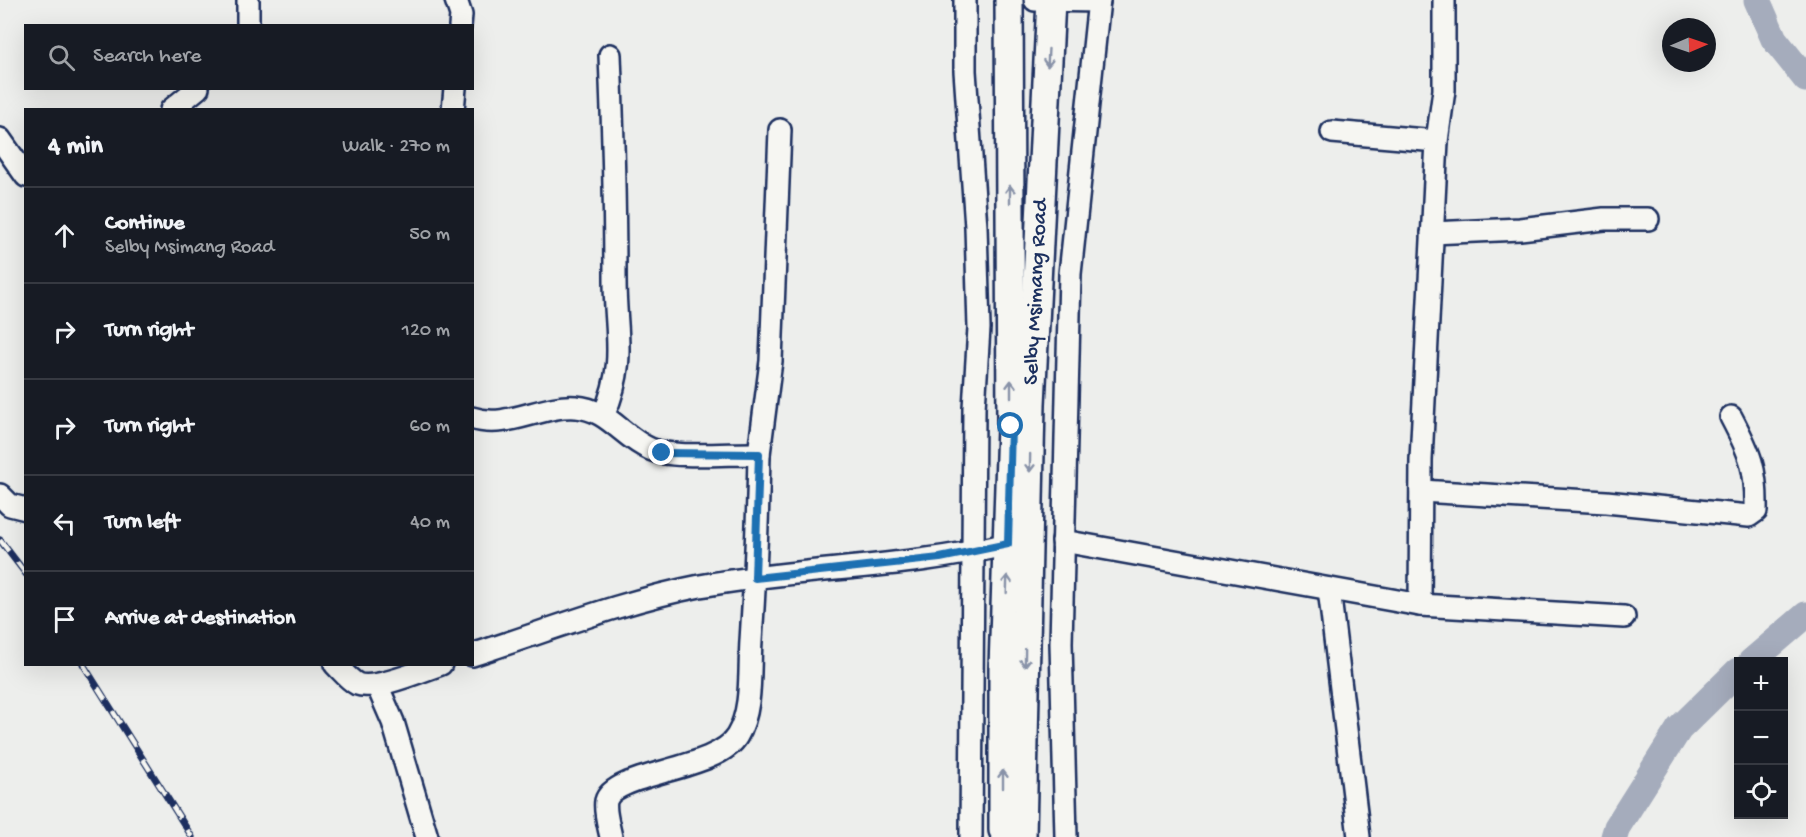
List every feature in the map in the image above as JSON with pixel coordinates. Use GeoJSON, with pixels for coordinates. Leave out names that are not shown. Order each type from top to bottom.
{"type":"FeatureCollection","features":[{"type":"Feature","properties":{"kind":"main road","name":"Selby Msimang Road"},"geometry":{"type":"LineString","coordinates":[[1003,837],[1004,668],[1011,426],[1009,0]]}},
{"type":"Feature","properties":{"kind":"main road","name":"Selby Msimang Road"},"geometry":{"type":"LineString","coordinates":[[1022,837],[1031,404],[1051,0]]}},
{"type":"Feature","properties":{"kind":"street"},"geometry":{"type":"LineString","coordinates":[[248,0],[248,24]]}},
{"type":"Feature","properties":{"kind":"street"},"geometry":{"type":"LineString","coordinates":[[456,0],[461,15],[460,24]]}},
{"type":"Feature","properties":{"kind":"street"},"geometry":{"type":"LineString","coordinates":[[964,0],[964,71],[976,227],[979,328],[974,408],[975,553],[971,837]]}},
{"type":"Feature","properties":{"kind":"street"},"geometry":{"type":"LineString","coordinates":[[1035,0],[1099,0],[1070,274],[1061,643],[1066,837]]}},
{"type":"Feature","properties":{"kind":"street"},"geometry":{"type":"LineString","coordinates":[[1420,605],[1421,491],[1432,233],[1437,141],[1444,90],[1444,0]]}},
{"type":"Feature","properties":{"kind":"street"},"geometry":{"type":"LineString","coordinates":[[604,414],[615,388],[620,362],[615,284],[610,55]]}},
{"type":"Feature","properties":{"kind":"street"},"geometry":{"type":"LineString","coordinates":[[173,108],[196,90]]}},
{"type":"Feature","properties":{"kind":"street"},"geometry":{"type":"LineString","coordinates":[[453,108],[455,90]]}},
{"type":"Feature","properties":{"kind":"street"},"geometry":{"type":"LineString","coordinates":[[611,837],[606,804],[609,795],[642,777],[716,756],[728,748],[737,736],[745,715],[755,578],[759,454],[771,361],[780,130]]}},
{"type":"Feature","properties":{"kind":"street"},"geometry":{"type":"LineString","coordinates":[[1332,132],[1437,141]]}},
{"type":"Feature","properties":{"kind":"street"},"geometry":{"type":"LineString","coordinates":[[0,139],[24,173]]}},
{"type":"Feature","properties":{"kind":"street"},"geometry":{"type":"LineString","coordinates":[[1432,233],[1520,230],[1617,218],[1648,219]]}},
{"type":"Feature","properties":{"kind":"street"},"geometry":{"type":"LineString","coordinates":[[474,418],[494,421],[572,406],[589,408],[604,414],[628,437],[662,453],[759,454]]}},
{"type":"Feature","properties":{"kind":"street"},"geometry":{"type":"LineString","coordinates":[[1421,491],[1606,502],[1749,516],[1756,511],[1755,471],[1745,444],[1731,417]]}},
{"type":"Feature","properties":{"kind":"street"},"geometry":{"type":"LineString","coordinates":[[0,495],[10,505],[24,508]]}},
{"type":"Feature","properties":{"kind":"street"},"geometry":{"type":"LineString","coordinates":[[1063,541],[1420,605],[1624,617]]}},
{"type":"Feature","properties":{"kind":"street"},"geometry":{"type":"LineString","coordinates":[[474,654],[665,595],[755,578],[975,553],[1008,544]]}},
{"type":"Feature","properties":{"kind":"street"},"geometry":{"type":"LineString","coordinates":[[1329,589],[1359,837]]}},
{"type":"Feature","properties":{"kind":"street"},"geometry":{"type":"LineString","coordinates":[[337,666],[359,685],[377,685],[435,666]]}},
{"type":"Feature","properties":{"kind":"street"},"geometry":{"type":"LineString","coordinates":[[377,685],[393,722],[427,837]]}},
{"type":"Feature","properties":{"kind":"waterway"},"geometry":{"type":"LineString","coordinates":[[1757,0],[1774,39],[1806,79]]}},
{"type":"Feature","properties":{"kind":"waterway"},"geometry":{"type":"LineString","coordinates":[[1757,657],[1806,615]]}},
{"type":"Feature","properties":{"kind":"waterway"},"geometry":{"type":"LineString","coordinates":[[1614,837],[1617,827],[1679,729],[1734,675]]}},
{"type":"Feature","properties":{"kind":"railway"},"geometry":{"type":"LineString","coordinates":[[0,540],[24,571]]}},
{"type":"Feature","properties":{"kind":"railway"},"geometry":{"type":"LineString","coordinates":[[84,666],[192,837]]}},
{"type":"Feature","properties":{"kind":"route"},"geometry":{"type":"LineString","coordinates":[[662,453],[759,454],[755,578],[940,558],[975,553],[1008,544],[1011,426]]}}]}
